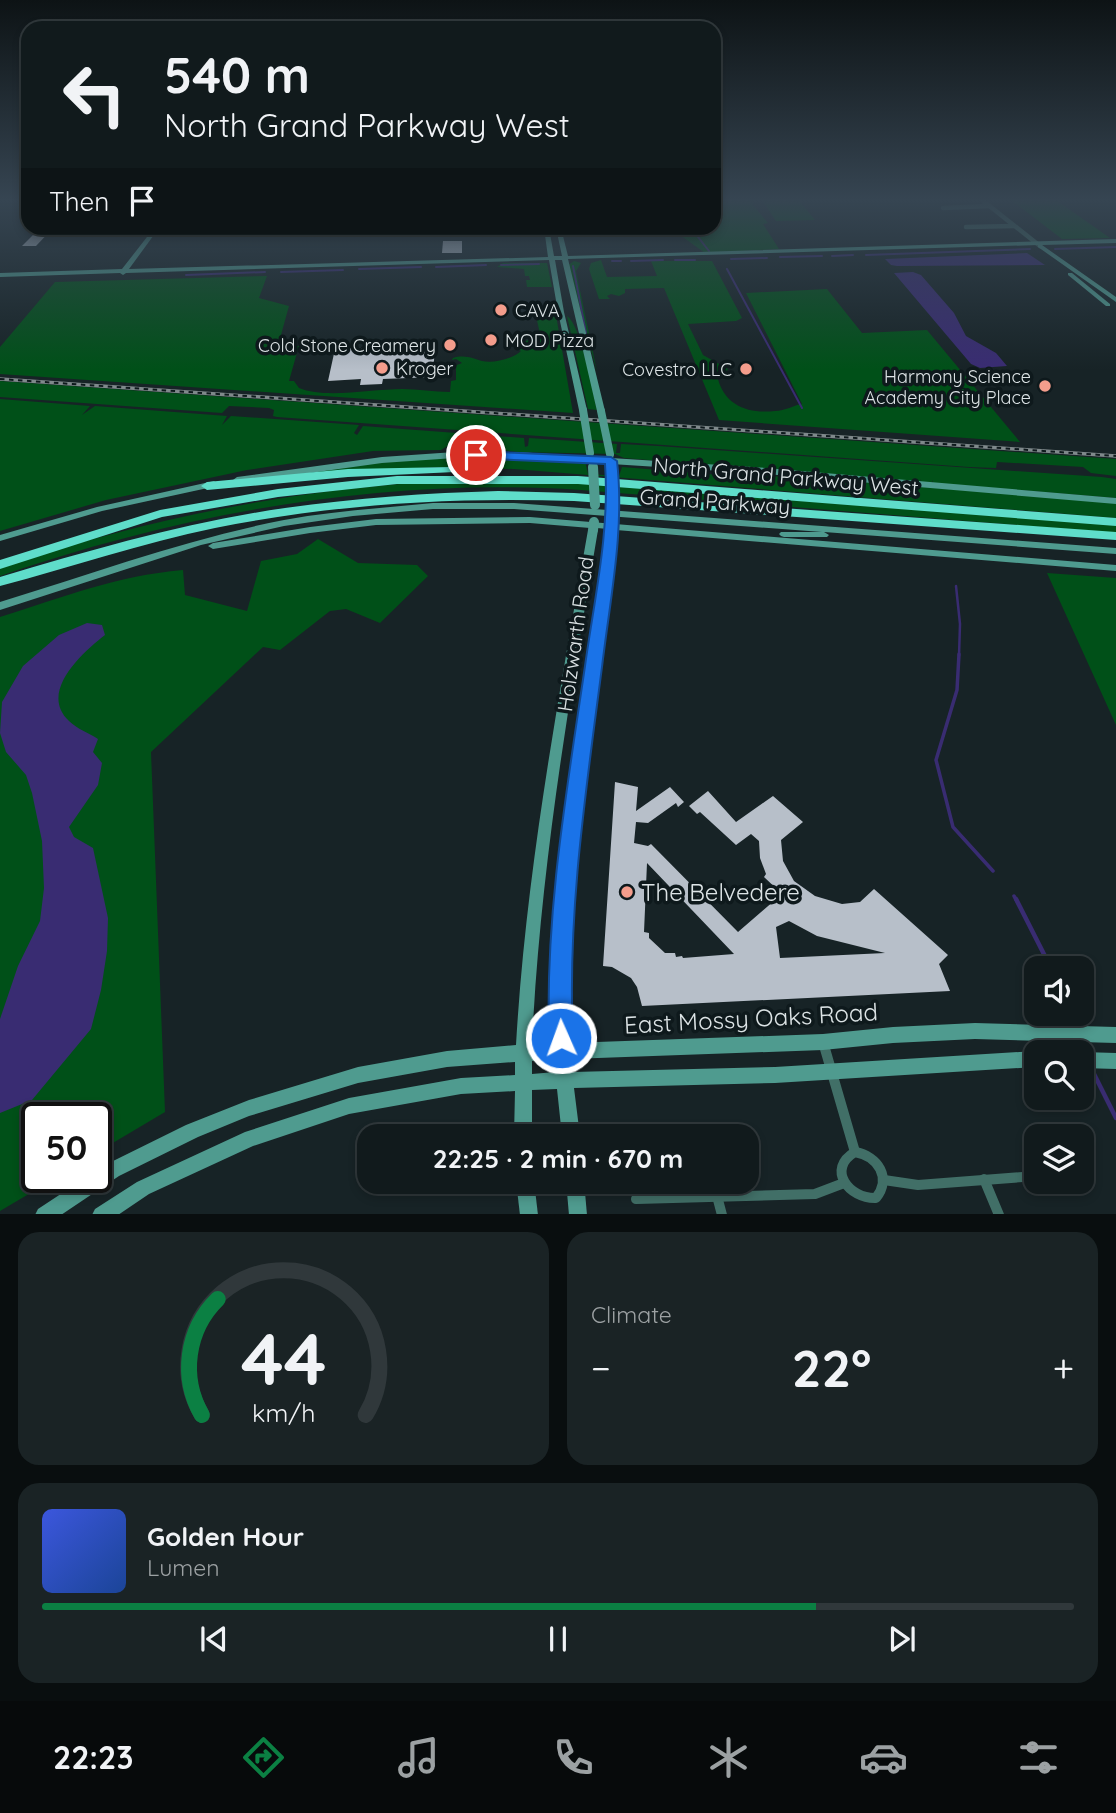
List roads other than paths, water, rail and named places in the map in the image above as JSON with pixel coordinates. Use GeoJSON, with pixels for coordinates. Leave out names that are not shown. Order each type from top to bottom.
{"type":"FeatureCollection","features":[{"type":"Feature","properties":{"kind":"highway"},"geometry":{"type":"LineString","coordinates":[[207,486],[348,473],[432,469],[578,480]]}},
{"type":"Feature","properties":{"kind":"highway","name":"North Grand Parkway West"},"geometry":{"type":"LineString","coordinates":[[0,565],[160,514],[278,493],[397,480],[578,480],[1116,522]]}},
{"type":"Feature","properties":{"kind":"highway","name":"North Grand Parkway West"},"geometry":{"type":"LineString","coordinates":[[0,582],[139,540],[226,520],[334,503],[414,496],[574,497],[1116,537]]}},
{"type":"Feature","properties":{"kind":"highway"},"geometry":{"type":"LineString","coordinates":[[0,559],[42,550]]}},
{"type":"Feature","properties":{"kind":"main road"},"geometry":{"type":"LineString","coordinates":[[124,272],[135,257]]}},
{"type":"Feature","properties":{"kind":"main road"},"geometry":{"type":"LineString","coordinates":[[0,276],[623,257]]}},
{"type":"Feature","properties":{"kind":"main road"},"geometry":{"type":"LineString","coordinates":[[1051,257],[1108,305]]}},
{"type":"Feature","properties":{"kind":"main road"},"geometry":{"type":"LineString","coordinates":[[1054,257],[1116,300]]}},
{"type":"Feature","properties":{"kind":"main road","name":"Holzwarth Road"},"geometry":{"type":"LineString","coordinates":[[564,258],[611,461],[613,518],[562,919],[559,982],[561,1052],[570,1124]]}},
{"type":"Feature","properties":{"kind":"main road","name":"Holzwarth Road"},"geometry":{"type":"LineString","coordinates":[[523,1124],[522,1053],[530,953],[561,720],[594,517],[592,460],[551,259]]}},
{"type":"Feature","properties":{"kind":"main road"},"geometry":{"type":"LineString","coordinates":[[1091,291],[1103,291]]}},
{"type":"Feature","properties":{"kind":"main road","name":"North Grand Parkway West"},"geometry":{"type":"LineString","coordinates":[[0,538],[100,509],[282,472],[455,455],[611,461],[1116,501]]}},
{"type":"Feature","properties":{"kind":"main road","name":"Grand Parkway"},"geometry":{"type":"LineString","coordinates":[[108,571],[199,542],[284,523],[353,513],[433,506],[514,506],[594,517],[1116,552]]}},
{"type":"Feature","properties":{"kind":"main road"},"geometry":{"type":"LineString","coordinates":[[0,607],[108,571],[217,545],[376,522],[530,520],[1116,568]]}},
{"type":"Feature","properties":{"kind":"main road"},"geometry":{"type":"LineString","coordinates":[[645,529],[820,535],[1116,552]]}},
{"type":"Feature","properties":{"kind":"main road","name":"East Mossy Oaks Road"},"geometry":{"type":"LineString","coordinates":[[44,1214],[113,1170],[192,1131],[249,1108],[358,1075],[447,1059],[522,1053],[823,1042],[975,1031],[1116,1035]]}},
{"type":"Feature","properties":{"kind":"main road"},"geometry":{"type":"LineString","coordinates":[[101,1214],[143,1188],[251,1138],[349,1106],[461,1086],[565,1080],[775,1075],[1024,1060]]}},
{"type":"Feature","properties":{"kind":"main road"},"geometry":{"type":"LineString","coordinates":[[1094,1060],[1116,1061]]}},
{"type":"Feature","properties":{"kind":"main road"},"geometry":{"type":"LineString","coordinates":[[527,1194],[529,1214]]}},
{"type":"Feature","properties":{"kind":"main road"},"geometry":{"type":"LineString","coordinates":[[576,1194],[578,1214]]}},
{"type":"Feature","properties":{"kind":"street"},"geometry":{"type":"LineString","coordinates":[[823,1042],[855,1152]]}},
{"type":"Feature","properties":{"kind":"street"},"geometry":{"type":"LineString","coordinates":[[855,1152],[874,1159],[884,1180],[881,1194],[870,1200],[855,1196],[845,1183],[842,1163],[845,1157],[855,1152]]}},
{"type":"Feature","properties":{"kind":"street"},"geometry":{"type":"LineString","coordinates":[[884,1180],[918,1185],[1024,1176]]}},
{"type":"Feature","properties":{"kind":"street"},"geometry":{"type":"LineString","coordinates":[[984,1179],[999,1214]]}},
{"type":"Feature","properties":{"kind":"street"},"geometry":{"type":"LineString","coordinates":[[636,1199],[815,1194],[845,1183]]}},
{"type":"Feature","properties":{"kind":"street"},"geometry":{"type":"LineString","coordinates":[[717,1196],[722,1214]]}},
{"type":"Feature","properties":{"kind":"waterway"},"geometry":{"type":"LineString","coordinates":[[780,257],[795,257]]}},
{"type":"Feature","properties":{"kind":"waterway"},"geometry":{"type":"LineString","coordinates":[[731,259],[767,258]]}},
{"type":"Feature","properties":{"kind":"waterway"},"geometry":{"type":"LineString","coordinates":[[631,261],[663,260]]}},
{"type":"Feature","properties":{"kind":"waterway"},"geometry":{"type":"LineString","coordinates":[[675,260],[695,260]]}},
{"type":"Feature","properties":{"kind":"waterway"},"geometry":{"type":"LineString","coordinates":[[612,261],[621,261]]}},
{"type":"Feature","properties":{"kind":"waterway"},"geometry":{"type":"LineString","coordinates":[[501,265],[539,264]]}},
{"type":"Feature","properties":{"kind":"waterway"},"geometry":{"type":"LineString","coordinates":[[436,267],[486,265]]}},
{"type":"Feature","properties":{"kind":"waterway"},"geometry":{"type":"LineString","coordinates":[[573,266],[586,333]]}},
{"type":"Feature","properties":{"kind":"waterway"},"geometry":{"type":"LineString","coordinates":[[359,269],[421,267]]}},
{"type":"Feature","properties":{"kind":"waterway"},"geometry":{"type":"LineString","coordinates":[[727,269],[802,408]]}},
{"type":"Feature","properties":{"kind":"waterway"},"geometry":{"type":"LineString","coordinates":[[281,272],[343,270]]}},
{"type":"Feature","properties":{"kind":"waterway"},"geometry":{"type":"LineString","coordinates":[[186,275],[265,272]]}},
{"type":"Feature","properties":{"kind":"waterway"},"geometry":{"type":"LineString","coordinates":[[956,586],[960,624],[959,656]]}},
{"type":"Feature","properties":{"kind":"waterway"},"geometry":{"type":"LineString","coordinates":[[959,654],[957,690],[936,760],[953,827],[993,871]]}},
{"type":"Feature","properties":{"kind":"waterway"},"geometry":{"type":"LineString","coordinates":[[1014,896],[1017,901]]}},
{"type":"Feature","properties":{"kind":"waterway"},"geometry":{"type":"LineString","coordinates":[[1016,899],[1045,956]]}},
{"type":"Feature","properties":{"kind":"waterway"},"geometry":{"type":"LineString","coordinates":[[1094,1074],[1116,1118]]}},
{"type":"Feature","properties":{"kind":"railway"},"geometry":{"type":"LineString","coordinates":[[0,379],[1116,456]]}},
{"type":"Feature","properties":{"kind":"place","name":"CAVA"},"geometry":{"type":"Point","coordinates":[501,310]}},
{"type":"Feature","properties":{"kind":"place","name":"MOD Pizza"},"geometry":{"type":"Point","coordinates":[491,340]}},
{"type":"Feature","properties":{"kind":"place","name":"Cold Stone Creamery"},"geometry":{"type":"Point","coordinates":[450,345]}},
{"type":"Feature","properties":{"kind":"place","name":"Kroger"},"geometry":{"type":"Point","coordinates":[382,368]}},
{"type":"Feature","properties":{"kind":"place","name":"Covestro LLC"},"geometry":{"type":"Point","coordinates":[746,369]}},
{"type":"Feature","properties":{"kind":"place","name":"Harmony Science Academy City Place"},"geometry":{"type":"Point","coordinates":[1045,386]}},
{"type":"Feature","properties":{"kind":"place","name":"The Belvedere"},"geometry":{"type":"Point","coordinates":[627,892]}}]}
